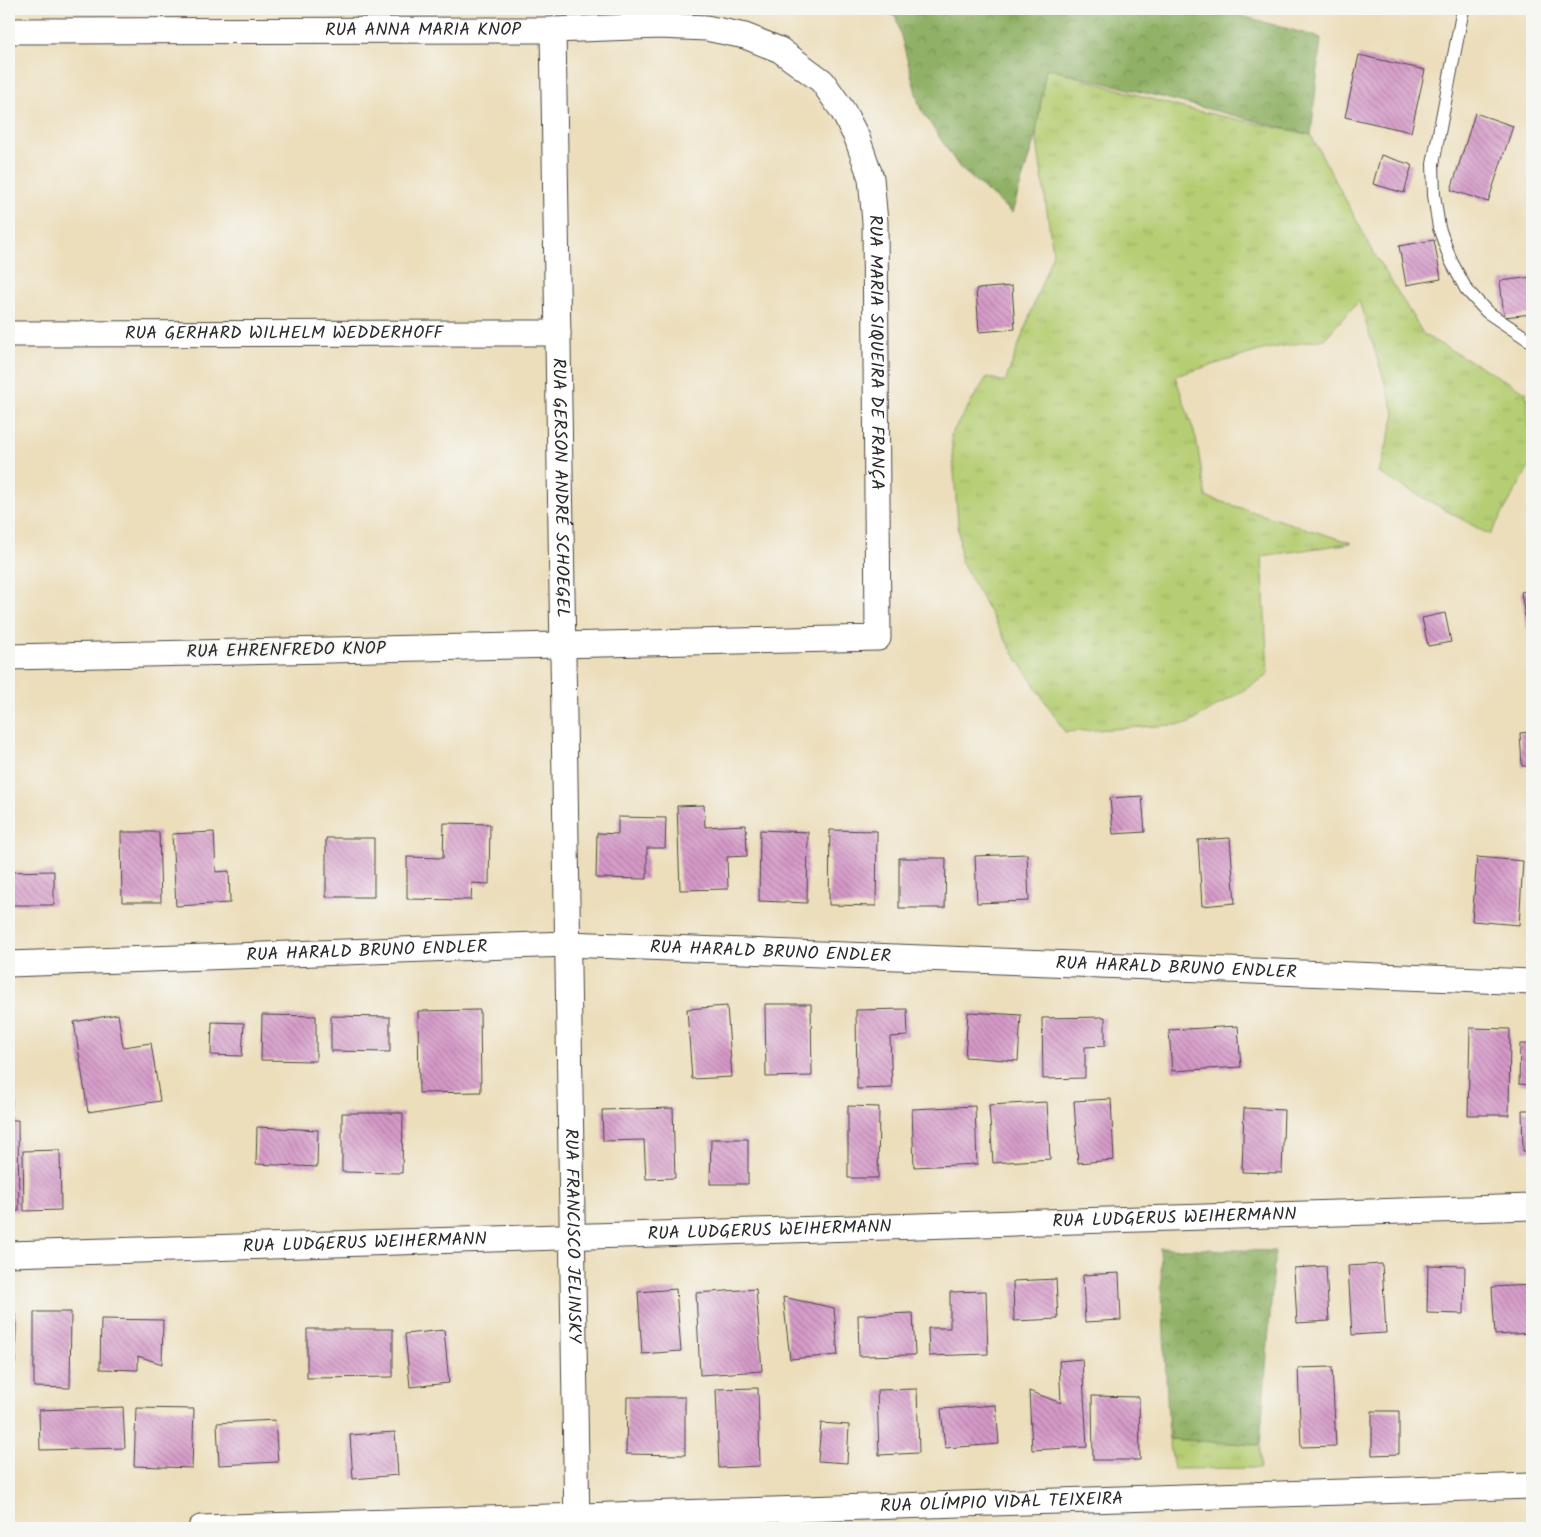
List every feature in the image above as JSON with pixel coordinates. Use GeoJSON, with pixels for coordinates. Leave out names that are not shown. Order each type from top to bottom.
{"type":"FeatureCollection","features":[{"type":"Feature","properties":{"kind":"street","name":"RUA ANNA MARIA KNOP"},"geometry":{"type":"LineString","coordinates":[[9,31],[553,30],[660,26],[706,28],[745,36],[780,50],[822,81]]}},
{"type":"Feature","properties":{"kind":"street","name":"RUA GERSON ANDRÉ SCHOEGEL"},"geometry":{"type":"LineString","coordinates":[[553,30],[568,944]]}},
{"type":"Feature","properties":{"kind":"street","name":"RUA MARIA SIQUEIRA DE FRANÇA"},"geometry":{"type":"LineString","coordinates":[[822,81],[843,111],[857,138],[871,178],[875,222],[878,638]]}},
{"type":"Feature","properties":{"kind":"street","name":"RUA GERHARD WILHELM WEDDERHOFF"},"geometry":{"type":"LineString","coordinates":[[9,334],[558,333]]}},
{"type":"Feature","properties":{"kind":"street","name":"RUA EHRENFREDO KNOP"},"geometry":{"type":"LineString","coordinates":[[9,657],[878,638]]}},
{"type":"Feature","properties":{"kind":"street","name":"RUA HARALD BRUNO ENDLER"},"geometry":{"type":"LineString","coordinates":[[9,964],[568,944],[1532,982]]}},
{"type":"Feature","properties":{"kind":"street","name":"RUA FRANCISCO JELINSKY"},"geometry":{"type":"LineString","coordinates":[[568,944],[577,1522]]}},
{"type":"Feature","properties":{"kind":"street","name":"RUA LUDGERUS WEIHERMANN"},"geometry":{"type":"LineString","coordinates":[[9,1254],[1532,1207]]}},
{"type":"Feature","properties":{"kind":"street","name":"RUA OLÍMPIO VIDAL TEIXEIRA"},"geometry":{"type":"LineString","coordinates":[[202,1528],[577,1522],[1532,1486]]}},
{"type":"Feature","properties":{"kind":"lane"},"geometry":{"type":"LineString","coordinates":[[1463,9],[1433,164],[1434,195],[1439,228],[1451,261],[1466,289],[1487,312],[1532,342]]}},
{"type":"Feature","properties":{"kind":"green space"},"geometry":{"type":"Polygon","coordinates":[[[880,9],[1217,9],[1321,38],[1311,135],[1046,68],[1036,134],[1012,213],[959,167],[920,108],[896,17],[880,9]]]}},
{"type":"Feature","properties":{"kind":"green space"},"geometry":{"type":"Polygon","coordinates":[[[1046,68],[1179,107],[1311,135],[1375,255],[1424,335],[1526,392],[1532,462],[1490,535],[1379,473],[1395,414],[1359,301],[1324,339],[1266,349],[1175,376],[1196,438],[1206,497],[1352,543],[1262,556],[1268,675],[1188,724],[1065,732],[1009,646],[961,561],[951,434],[987,377],[1005,382],[1053,253],[1036,134],[1046,68]]]}},
{"type":"Feature","properties":{"kind":"green space"},"geometry":{"type":"Polygon","coordinates":[[[1160,1248],[1275,1251],[1260,1445],[1169,1439],[1160,1248]]]}},
{"type":"Feature","properties":{"kind":"green space"},"geometry":{"type":"Polygon","coordinates":[[[1169,1439],[1260,1445],[1260,1468],[1174,1469],[1169,1439]]]}},
{"type":"Feature","properties":{"kind":"building"},"geometry":{"type":"Polygon","coordinates":[[[1359,55],[1425,70],[1411,132],[1345,117],[1359,55]]]}},
{"type":"Feature","properties":{"kind":"building"},"geometry":{"type":"Polygon","coordinates":[[[1475,113],[1513,126],[1488,202],[1451,190],[1475,113]]]}},
{"type":"Feature","properties":{"kind":"building"},"geometry":{"type":"Polygon","coordinates":[[[1381,155],[1412,165],[1404,193],[1373,184],[1381,155]]]}},
{"type":"Feature","properties":{"kind":"building"},"geometry":{"type":"Polygon","coordinates":[[[1434,240],[1441,279],[1406,285],[1399,246],[1434,240]]]}},
{"type":"Feature","properties":{"kind":"building"},"geometry":{"type":"Polygon","coordinates":[[[1532,277],[1532,314],[1504,317],[1500,281],[1532,277]]]}},
{"type":"Feature","properties":{"kind":"building"},"geometry":{"type":"Polygon","coordinates":[[[1012,286],[1015,329],[979,332],[976,289],[1012,286]]]}},
{"type":"Feature","properties":{"kind":"building"},"geometry":{"type":"Polygon","coordinates":[[[1532,590],[1532,628],[1527,629],[1521,592],[1532,590]]]}},
{"type":"Feature","properties":{"kind":"building"},"geometry":{"type":"Polygon","coordinates":[[[1445,613],[1451,642],[1428,646],[1422,618],[1445,613]]]}},
{"type":"Feature","properties":{"kind":"building"},"geometry":{"type":"Polygon","coordinates":[[[1532,732],[1532,766],[1522,766],[1520,733],[1532,732]]]}},
{"type":"Feature","properties":{"kind":"building"},"geometry":{"type":"Polygon","coordinates":[[[1142,796],[1145,832],[1113,834],[1110,798],[1142,796]]]}},
{"type":"Feature","properties":{"kind":"building"},"geometry":{"type":"Polygon","coordinates":[[[704,805],[705,827],[746,825],[747,856],[727,857],[728,889],[680,890],[677,806],[704,805]]]}},
{"type":"Feature","properties":{"kind":"building"},"geometry":{"type":"Polygon","coordinates":[[[618,817],[666,818],[665,848],[647,848],[647,879],[596,878],[597,833],[618,834],[618,817]]]}},
{"type":"Feature","properties":{"kind":"building"},"geometry":{"type":"Polygon","coordinates":[[[444,823],[490,824],[489,884],[472,883],[471,900],[407,899],[407,857],[443,858],[444,823]]]}},
{"type":"Feature","properties":{"kind":"building"},"geometry":{"type":"Polygon","coordinates":[[[760,830],[808,832],[807,903],[759,901],[760,830]]]}},
{"type":"Feature","properties":{"kind":"building"},"geometry":{"type":"Polygon","coordinates":[[[830,830],[877,831],[876,906],[829,905],[830,830]]]}},
{"type":"Feature","properties":{"kind":"building"},"geometry":{"type":"Polygon","coordinates":[[[121,832],[159,832],[161,902],[122,902],[121,832]]]}},
{"type":"Feature","properties":{"kind":"building"},"geometry":{"type":"Polygon","coordinates":[[[214,832],[216,872],[229,871],[230,903],[176,906],[172,834],[214,832]]]}},
{"type":"Feature","properties":{"kind":"building"},"geometry":{"type":"Polygon","coordinates":[[[326,838],[374,838],[374,897],[326,897],[326,838]]]}},
{"type":"Feature","properties":{"kind":"building"},"geometry":{"type":"Polygon","coordinates":[[[1230,838],[1235,903],[1202,906],[1198,840],[1230,838]]]}},
{"type":"Feature","properties":{"kind":"building"},"geometry":{"type":"Polygon","coordinates":[[[1027,854],[1029,901],[977,903],[975,856],[1027,854]]]}},
{"type":"Feature","properties":{"kind":"building"},"geometry":{"type":"Polygon","coordinates":[[[1477,857],[1523,861],[1519,925],[1472,921],[1477,857]]]}},
{"type":"Feature","properties":{"kind":"building"},"geometry":{"type":"Polygon","coordinates":[[[899,858],[946,858],[945,908],[899,908],[899,858]]]}},
{"type":"Feature","properties":{"kind":"building"},"geometry":{"type":"Polygon","coordinates":[[[54,871],[54,905],[9,905],[9,872],[54,871]]]}},
{"type":"Feature","properties":{"kind":"building"},"geometry":{"type":"Polygon","coordinates":[[[765,1004],[811,1004],[812,1076],[766,1077],[765,1004]]]}},
{"type":"Feature","properties":{"kind":"building"},"geometry":{"type":"Polygon","coordinates":[[[727,1006],[732,1077],[692,1079],[687,1009],[727,1006]]]}},
{"type":"Feature","properties":{"kind":"building"},"geometry":{"type":"Polygon","coordinates":[[[907,1009],[908,1036],[890,1037],[892,1088],[857,1089],[856,1010],[907,1009]]]}},
{"type":"Feature","properties":{"kind":"building"},"geometry":{"type":"Polygon","coordinates":[[[480,1010],[481,1092],[419,1093],[418,1011],[480,1010]]]}},
{"type":"Feature","properties":{"kind":"building"},"geometry":{"type":"Polygon","coordinates":[[[968,1012],[1021,1015],[1018,1061],[965,1057],[968,1012]]]}},
{"type":"Feature","properties":{"kind":"building"},"geometry":{"type":"Polygon","coordinates":[[[118,1014],[123,1047],[151,1043],[160,1101],[88,1112],[74,1022],[118,1014]]]}},
{"type":"Feature","properties":{"kind":"building"},"geometry":{"type":"Polygon","coordinates":[[[262,1015],[316,1016],[316,1061],[261,1060],[262,1015]]]}},
{"type":"Feature","properties":{"kind":"building"},"geometry":{"type":"Polygon","coordinates":[[[331,1016],[390,1017],[390,1052],[331,1051],[331,1016]]]}},
{"type":"Feature","properties":{"kind":"building"},"geometry":{"type":"Polygon","coordinates":[[[1105,1017],[1105,1046],[1085,1047],[1085,1078],[1043,1079],[1042,1018],[1105,1017]]]}},
{"type":"Feature","properties":{"kind":"building"},"geometry":{"type":"Polygon","coordinates":[[[212,1022],[244,1023],[242,1056],[211,1055],[212,1022]]]}},
{"type":"Feature","properties":{"kind":"building"},"geometry":{"type":"Polygon","coordinates":[[[1238,1026],[1241,1067],[1172,1071],[1169,1030],[1238,1026]]]}},
{"type":"Feature","properties":{"kind":"building"},"geometry":{"type":"Polygon","coordinates":[[[1470,1028],[1510,1029],[1509,1115],[1468,1115],[1470,1028]]]}},
{"type":"Feature","properties":{"kind":"building"},"geometry":{"type":"Polygon","coordinates":[[[1520,1044],[1532,1044],[1532,1085],[1519,1084],[1520,1044]]]}},
{"type":"Feature","properties":{"kind":"building"},"geometry":{"type":"Polygon","coordinates":[[[11,1069],[12,1106],[9,1106],[9,1070],[11,1069]]]}},
{"type":"Feature","properties":{"kind":"building"},"geometry":{"type":"Polygon","coordinates":[[[1111,1099],[1114,1160],[1078,1163],[1074,1101],[1111,1099]]]}},
{"type":"Feature","properties":{"kind":"building"},"geometry":{"type":"Polygon","coordinates":[[[1047,1102],[1050,1159],[993,1163],[989,1105],[1047,1102]]]}},
{"type":"Feature","properties":{"kind":"building"},"geometry":{"type":"Polygon","coordinates":[[[848,1106],[879,1107],[878,1178],[848,1178],[848,1106]]]}},
{"type":"Feature","properties":{"kind":"building"},"geometry":{"type":"Polygon","coordinates":[[[975,1106],[977,1164],[914,1167],[912,1109],[975,1106]]]}},
{"type":"Feature","properties":{"kind":"building"},"geometry":{"type":"Polygon","coordinates":[[[673,1108],[675,1178],[646,1179],[644,1140],[603,1141],[602,1110],[673,1108]]]}},
{"type":"Feature","properties":{"kind":"building"},"geometry":{"type":"Polygon","coordinates":[[[1244,1108],[1284,1110],[1282,1173],[1242,1172],[1244,1108]]]}},
{"type":"Feature","properties":{"kind":"building"},"geometry":{"type":"Polygon","coordinates":[[[1522,1110],[1532,1110],[1532,1151],[1523,1151],[1522,1110]]]}},
{"type":"Feature","properties":{"kind":"building"},"geometry":{"type":"Polygon","coordinates":[[[342,1113],[403,1113],[402,1173],[342,1172],[342,1113]]]}},
{"type":"Feature","properties":{"kind":"building"},"geometry":{"type":"Polygon","coordinates":[[[9,1120],[18,1120],[19,1211],[9,1211],[9,1120]]]}},
{"type":"Feature","properties":{"kind":"building"},"geometry":{"type":"Polygon","coordinates":[[[257,1127],[318,1130],[317,1167],[256,1164],[257,1127]]]}},
{"type":"Feature","properties":{"kind":"building"},"geometry":{"type":"Polygon","coordinates":[[[711,1139],[748,1139],[748,1184],[710,1184],[711,1139]]]}},
{"type":"Feature","properties":{"kind":"building"},"geometry":{"type":"Polygon","coordinates":[[[60,1150],[61,1210],[24,1211],[23,1151],[60,1150]]]}},
{"type":"Feature","properties":{"kind":"building"},"geometry":{"type":"Polygon","coordinates":[[[1382,1264],[1386,1333],[1352,1335],[1348,1266],[1382,1264]]]}},
{"type":"Feature","properties":{"kind":"building"},"geometry":{"type":"Polygon","coordinates":[[[1428,1265],[1465,1266],[1464,1314],[1427,1313],[1428,1265]]]}},
{"type":"Feature","properties":{"kind":"building"},"geometry":{"type":"Polygon","coordinates":[[[1326,1266],[1329,1321],[1297,1323],[1294,1268],[1326,1266]]]}},
{"type":"Feature","properties":{"kind":"building"},"geometry":{"type":"Polygon","coordinates":[[[1119,1273],[1121,1320],[1085,1322],[1083,1275],[1119,1273]]]}},
{"type":"Feature","properties":{"kind":"building"},"geometry":{"type":"Polygon","coordinates":[[[1056,1279],[1058,1319],[1014,1321],[1013,1281],[1056,1279]]]}},
{"type":"Feature","properties":{"kind":"building"},"geometry":{"type":"Polygon","coordinates":[[[1532,1285],[1532,1333],[1495,1335],[1492,1287],[1532,1285]]]}},
{"type":"Feature","properties":{"kind":"building"},"geometry":{"type":"Polygon","coordinates":[[[676,1289],[681,1351],[642,1354],[638,1292],[676,1289]]]}},
{"type":"Feature","properties":{"kind":"building"},"geometry":{"type":"Polygon","coordinates":[[[756,1289],[762,1371],[700,1375],[696,1293],[756,1289]]]}},
{"type":"Feature","properties":{"kind":"building"},"geometry":{"type":"Polygon","coordinates":[[[986,1291],[988,1354],[929,1356],[928,1328],[950,1328],[950,1292],[986,1291]]]}},
{"type":"Feature","properties":{"kind":"building"},"geometry":{"type":"Polygon","coordinates":[[[783,1297],[834,1308],[838,1355],[790,1359],[783,1297]]]}},
{"type":"Feature","properties":{"kind":"building"},"geometry":{"type":"Polygon","coordinates":[[[34,1312],[71,1312],[70,1388],[34,1387],[34,1312]]]}},
{"type":"Feature","properties":{"kind":"building"},"geometry":{"type":"Polygon","coordinates":[[[913,1313],[915,1355],[859,1356],[858,1315],[913,1313]]]}},
{"type":"Feature","properties":{"kind":"building"},"geometry":{"type":"Polygon","coordinates":[[[9,1315],[16,1315],[15,1364],[9,1364],[9,1315]]]}},
{"type":"Feature","properties":{"kind":"building"},"geometry":{"type":"Polygon","coordinates":[[[101,1319],[163,1320],[162,1364],[138,1356],[138,1370],[100,1369],[101,1319]]]}},
{"type":"Feature","properties":{"kind":"building"},"geometry":{"type":"Polygon","coordinates":[[[307,1329],[393,1329],[393,1377],[307,1378],[307,1329]]]}},
{"type":"Feature","properties":{"kind":"building"},"geometry":{"type":"Polygon","coordinates":[[[444,1330],[449,1383],[410,1387],[405,1334],[444,1330]]]}},
{"type":"Feature","properties":{"kind":"building"},"geometry":{"type":"Polygon","coordinates":[[[1082,1359],[1087,1447],[1032,1450],[1029,1391],[1061,1403],[1059,1361],[1082,1359]]]}},
{"type":"Feature","properties":{"kind":"building"},"geometry":{"type":"Polygon","coordinates":[[[1332,1367],[1336,1446],[1301,1447],[1298,1368],[1332,1367]]]}},
{"type":"Feature","properties":{"kind":"building"},"geometry":{"type":"Polygon","coordinates":[[[758,1388],[760,1466],[719,1468],[716,1389],[758,1388]]]}},
{"type":"Feature","properties":{"kind":"building"},"geometry":{"type":"Polygon","coordinates":[[[917,1389],[919,1453],[879,1455],[877,1390],[917,1389]]]}},
{"type":"Feature","properties":{"kind":"building"},"geometry":{"type":"Polygon","coordinates":[[[1092,1396],[1139,1397],[1140,1460],[1093,1460],[1092,1396]]]}},
{"type":"Feature","properties":{"kind":"building"},"geometry":{"type":"Polygon","coordinates":[[[627,1397],[685,1397],[685,1455],[626,1454],[627,1397]]]}},
{"type":"Feature","properties":{"kind":"building"},"geometry":{"type":"Polygon","coordinates":[[[996,1405],[999,1444],[945,1448],[941,1409],[996,1405]]]}},
{"type":"Feature","properties":{"kind":"building"},"geometry":{"type":"Polygon","coordinates":[[[123,1407],[125,1448],[40,1450],[39,1410],[123,1407]]]}},
{"type":"Feature","properties":{"kind":"building"},"geometry":{"type":"Polygon","coordinates":[[[136,1408],[194,1409],[192,1468],[134,1466],[136,1408]]]}},
{"type":"Feature","properties":{"kind":"building"},"geometry":{"type":"Polygon","coordinates":[[[1372,1411],[1399,1411],[1399,1454],[1372,1455],[1372,1411]]]}},
{"type":"Feature","properties":{"kind":"building"},"geometry":{"type":"Polygon","coordinates":[[[275,1420],[278,1462],[219,1465],[217,1423],[275,1420]]]}},
{"type":"Feature","properties":{"kind":"building"},"geometry":{"type":"Polygon","coordinates":[[[821,1423],[849,1425],[847,1463],[818,1461],[821,1423]]]}},
{"type":"Feature","properties":{"kind":"building"},"geometry":{"type":"Polygon","coordinates":[[[395,1432],[398,1475],[353,1479],[350,1435],[395,1432]]]}}]}
